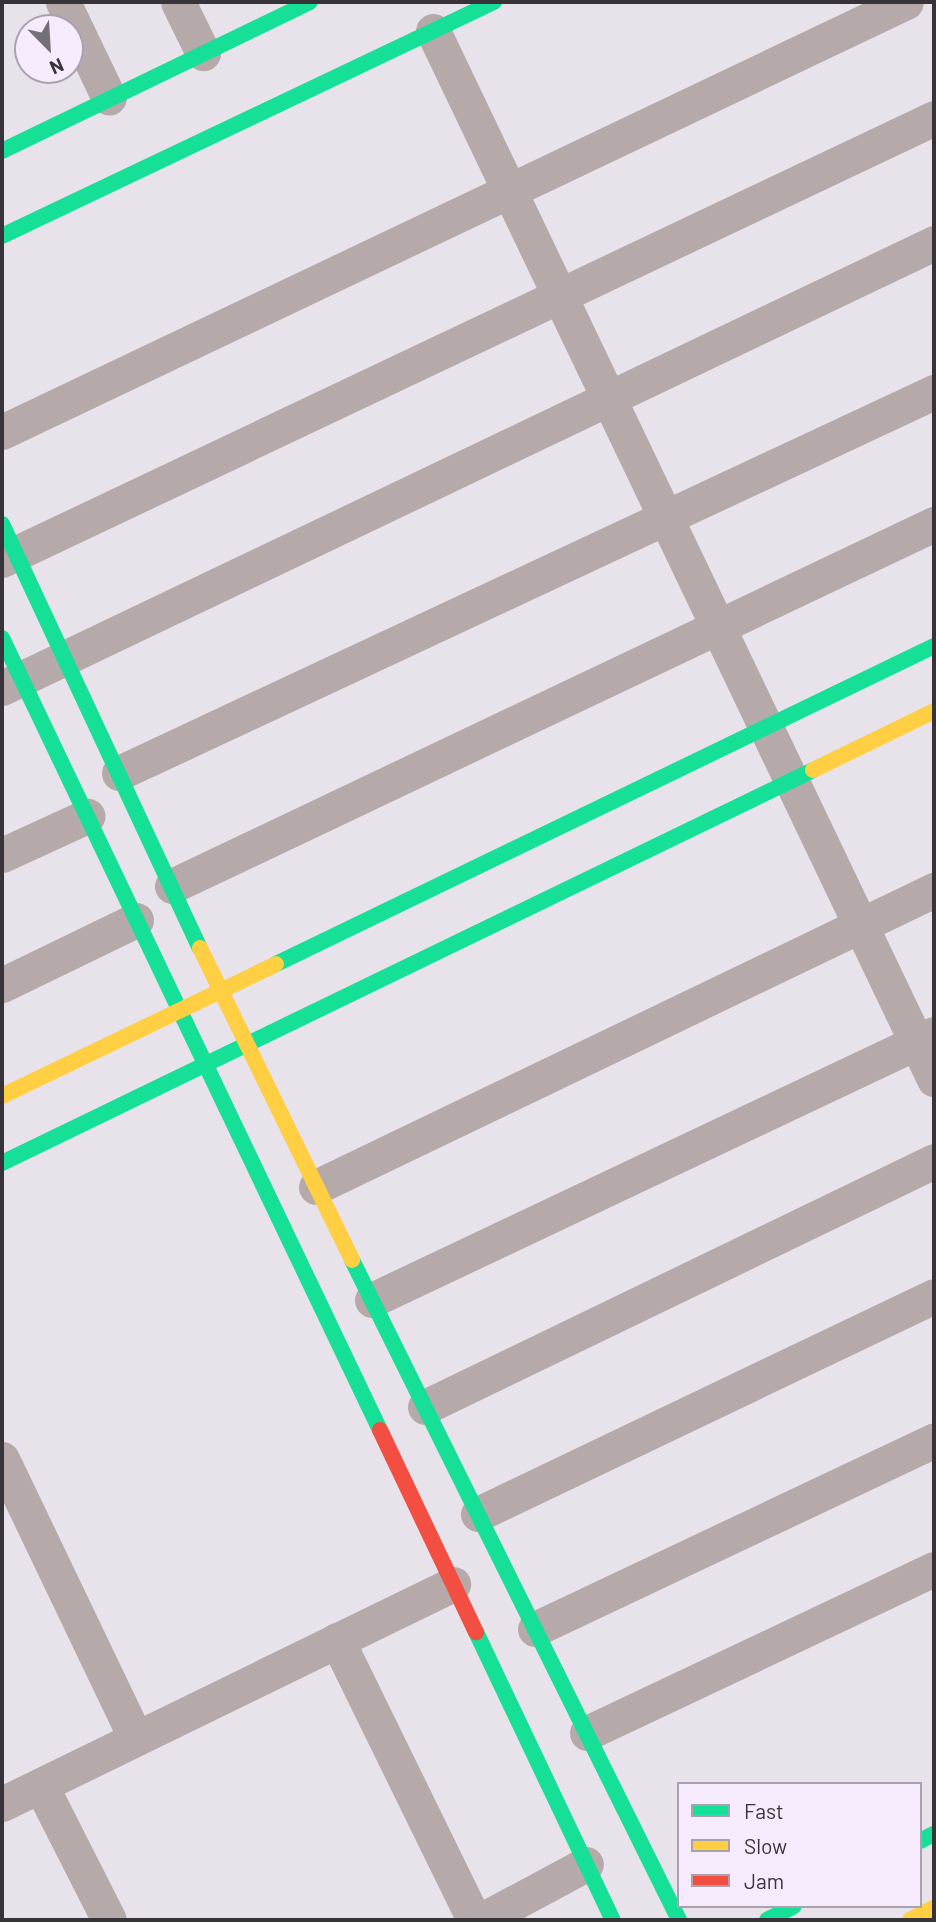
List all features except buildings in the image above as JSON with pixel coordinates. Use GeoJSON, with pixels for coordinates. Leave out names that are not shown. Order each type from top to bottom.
{"type":"FeatureCollection","features":[{"type":"Feature","properties":{"kind":"street"},"geometry":{"type":"LineString","coordinates":[[63,2],[110,98]]}},
{"type":"Feature","properties":{"kind":"street"},"geometry":{"type":"LineString","coordinates":[[178,2],[203,53]]}},
{"type":"Feature","properties":{"kind":"street"},"geometry":{"type":"LineString","coordinates":[[2,236],[494,2]]}},
{"type":"Feature","properties":{"kind":"street"},"geometry":{"type":"LineString","coordinates":[[2,432],[906,2]]}},
{"type":"Feature","properties":{"kind":"street"},"geometry":{"type":"LineString","coordinates":[[2,151],[304,3]]}},
{"type":"Feature","properties":{"kind":"street"},"geometry":{"type":"LineString","coordinates":[[433,31],[859,926],[925,1038],[934,1079]]}},
{"type":"Feature","properties":{"kind":"street"},"geometry":{"type":"LineString","coordinates":[[679,1920],[246,1046],[64,658],[6,546],[559,295],[934,118]]}},
{"type":"Feature","properties":{"kind":"street"},"geometry":{"type":"LineString","coordinates":[[11,683],[934,243]]}},
{"type":"Feature","properties":{"kind":"street"},"geometry":{"type":"LineString","coordinates":[[119,773],[934,392]]}},
{"type":"Feature","properties":{"kind":"street"},"geometry":{"type":"LineString","coordinates":[[172,886],[934,524]]}},
{"type":"Feature","properties":{"kind":"street"},"geometry":{"type":"LineString","coordinates":[[2,638],[11,683],[86,816],[613,1920]]}},
{"type":"Feature","properties":{"kind":"street"},"geometry":{"type":"LineString","coordinates":[[2,1096],[934,646]]}},
{"type":"Feature","properties":{"kind":"street"},"geometry":{"type":"LineString","coordinates":[[2,1163],[934,711]]}},
{"type":"Feature","properties":{"kind":"street"},"geometry":{"type":"LineString","coordinates":[[2,855],[86,816]]}},
{"type":"Feature","properties":{"kind":"street"},"geometry":{"type":"LineString","coordinates":[[316,1187],[934,890]]}},
{"type":"Feature","properties":{"kind":"street"},"geometry":{"type":"LineString","coordinates":[[2,985],[136,920]]}},
{"type":"Feature","properties":{"kind":"street"},"geometry":{"type":"LineString","coordinates":[[372,1300],[925,1038]]}},
{"type":"Feature","properties":{"kind":"street"},"geometry":{"type":"LineString","coordinates":[[425,1407],[934,1161]]}},
{"type":"Feature","properties":{"kind":"street"},"geometry":{"type":"LineString","coordinates":[[478,1514],[934,1296]]}},
{"type":"Feature","properties":{"kind":"street"},"geometry":{"type":"LineString","coordinates":[[535,1629],[934,1440]]}},
{"type":"Feature","properties":{"kind":"street"},"geometry":{"type":"LineString","coordinates":[[2,1459],[136,1739]]}},
{"type":"Feature","properties":{"kind":"street"},"geometry":{"type":"LineString","coordinates":[[587,1733],[934,1569]]}},
{"type":"Feature","properties":{"kind":"street"},"geometry":{"type":"LineString","coordinates":[[4,1799],[41,1786],[453,1584]]}},
{"type":"Feature","properties":{"kind":"street"},"geometry":{"type":"LineString","coordinates":[[337,1640],[474,1920]]}},
{"type":"Feature","properties":{"kind":"street"},"geometry":{"type":"LineString","coordinates":[[41,1786],[109,1920]]}},
{"type":"Feature","properties":{"kind":"street"},"geometry":{"type":"LineString","coordinates":[[482,1920],[586,1864]]}},
{"type":"Feature","properties":{"kind":"street"},"geometry":{"type":"LineString","coordinates":[[767,1920],[790,1908]]}},
{"type":"Feature","properties":{"kind":"street"},"geometry":{"type":"LineString","coordinates":[[910,1920],[934,1908]]}},
{"type":"Feature","properties":{"kind":"traffic: fast"},"geometry":{"type":"LineString","coordinates":[[2,151],[310,2]]}},
{"type":"Feature","properties":{"kind":"traffic: fast"},"geometry":{"type":"LineString","coordinates":[[2,236],[494,2]]}},
{"type":"Feature","properties":{"kind":"traffic: fast"},"geometry":{"type":"LineString","coordinates":[[2,524],[200,948]]}},
{"type":"Feature","properties":{"kind":"traffic: fast"},"geometry":{"type":"LineString","coordinates":[[2,638],[380,1430]]}},
{"type":"Feature","properties":{"kind":"traffic: fast"},"geometry":{"type":"LineString","coordinates":[[276,964],[934,646]]}},
{"type":"Feature","properties":{"kind":"traffic: fast"},"geometry":{"type":"LineString","coordinates":[[2,1163],[813,770]]}},
{"type":"Feature","properties":{"kind":"traffic: fast"},"geometry":{"type":"LineString","coordinates":[[352,1260],[679,1920]]}},
{"type":"Feature","properties":{"kind":"traffic: fast"},"geometry":{"type":"LineString","coordinates":[[476,1632],[613,1920]]}},
{"type":"Feature","properties":{"kind":"traffic: fast"},"geometry":{"type":"LineString","coordinates":[[922,1840],[934,1834]]}},
{"type":"Feature","properties":{"kind":"traffic: fast"},"geometry":{"type":"LineString","coordinates":[[767,1920],[790,1908]]}},
{"type":"Feature","properties":{"kind":"traffic: slow"},"geometry":{"type":"LineString","coordinates":[[813,770],[934,711]]}},
{"type":"Feature","properties":{"kind":"traffic: slow"},"geometry":{"type":"LineString","coordinates":[[200,948],[352,1260]]}},
{"type":"Feature","properties":{"kind":"traffic: slow"},"geometry":{"type":"LineString","coordinates":[[2,1096],[276,964]]}},
{"type":"Feature","properties":{"kind":"traffic: slow"},"geometry":{"type":"LineString","coordinates":[[910,1920],[934,1908]]}},
{"type":"Feature","properties":{"kind":"traffic: jam"},"geometry":{"type":"LineString","coordinates":[[380,1430],[476,1632]]}}]}
